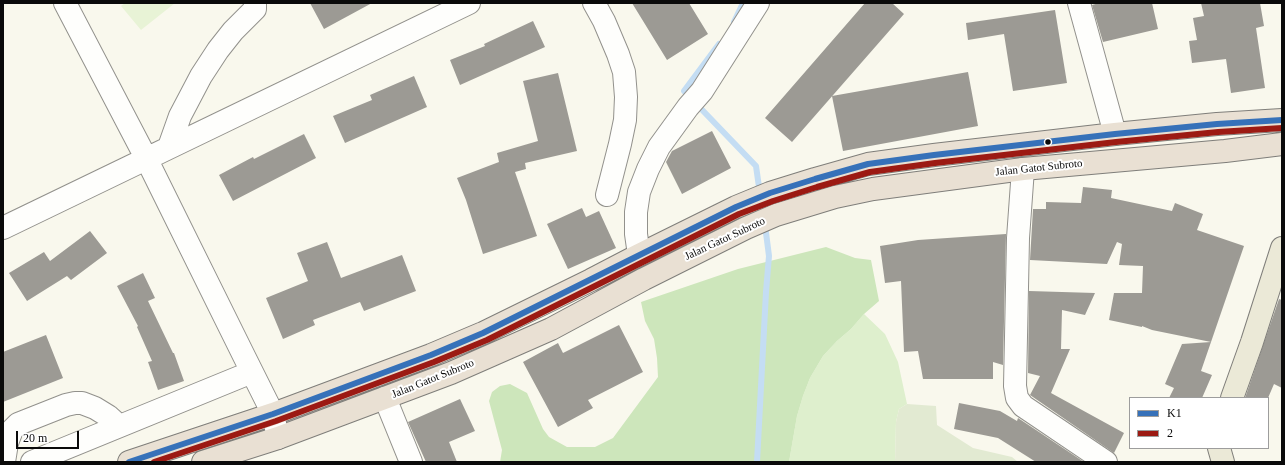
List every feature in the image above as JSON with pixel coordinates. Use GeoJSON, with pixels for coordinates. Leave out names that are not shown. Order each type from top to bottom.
{"type":"FeatureCollection","features":[{"type":"Feature","properties":{"kind":"highway","name":"Jalan Gatot Subroto"},"geometry":{"type":"LineString","coordinates":[[130,462],[273,414],[390,371],[483,333],[736,207],[770,193],[815,179],[868,164],[934,155],[1115,134],[1217,124],[1282,120]]}},
{"type":"Feature","properties":{"kind":"highway","name":"Jalan Gatot Subroto"},"geometry":{"type":"LineString","coordinates":[[203,462],[278,438],[451,373],[552,329],[672,264],[746,228],[776,215],[835,196],[873,189],[1022,169],[1225,151],[1282,144]]}},
{"type":"Feature","properties":{"kind":"main road"},"geometry":{"type":"LineString","coordinates":[[1232,397],[1252,342],[1282,248]]}},
{"type":"Feature","properties":{"kind":"street"},"geometry":{"type":"LineString","coordinates":[[64,3],[146,158],[273,414],[278,438]]}},
{"type":"Feature","properties":{"kind":"street"},"geometry":{"type":"LineString","coordinates":[[3,228],[469,3]]}},
{"type":"Feature","properties":{"kind":"street"},"geometry":{"type":"LineString","coordinates":[[594,3],[604,21],[624,72],[625,120],[607,195]]}},
{"type":"Feature","properties":{"kind":"street"},"geometry":{"type":"LineString","coordinates":[[639,255],[636,234],[636,212],[640,192],[648,169],[659,147],[695,99],[758,3]]}},
{"type":"Feature","properties":{"kind":"street"},"geometry":{"type":"LineString","coordinates":[[1079,3],[1115,134]]}},
{"type":"Feature","properties":{"kind":"street"},"geometry":{"type":"LineString","coordinates":[[169,148],[180,116],[201,76],[218,50],[233,31],[258,5]]}},
{"type":"Feature","properties":{"kind":"street"},"geometry":{"type":"LineString","coordinates":[[1022,169],[1018,238],[1015,386],[1017,398],[1023,406],[1106,462]]}},
{"type":"Feature","properties":{"kind":"street"},"geometry":{"type":"LineString","coordinates":[[32,462],[252,372]]}},
{"type":"Feature","properties":{"kind":"street"},"geometry":{"type":"LineString","coordinates":[[385,398],[411,462]]}},
{"type":"Feature","properties":{"kind":"street"},"geometry":{"type":"LineString","coordinates":[[4,462],[7,443],[12,430],[18,424],[66,404],[75,403],[95,408],[108,416],[119,426]]}},
{"type":"Feature","properties":{"kind":"green space"},"geometry":{"type":"Polygon","coordinates":[[[125,3],[175,3],[141,30],[121,6],[125,3]]]}},
{"type":"Feature","properties":{"kind":"green space"},"geometry":{"type":"Polygon","coordinates":[[[826,247],[855,258],[871,260],[879,301],[864,314],[823,356],[810,378],[797,416],[789,462],[500,462],[502,450],[489,401],[492,392],[500,386],[510,384],[527,393],[543,429],[549,437],[567,447],[595,447],[613,438],[658,377],[654,339],[645,321],[641,302],[738,269],[826,247]]]}},
{"type":"Feature","properties":{"kind":"green space"},"geometry":{"type":"Polygon","coordinates":[[[864,314],[885,334],[898,362],[907,404],[899,409],[896,422],[895,462],[789,462],[797,416],[810,378],[823,356],[864,314]]]}},
{"type":"Feature","properties":{"kind":"green space"},"geometry":{"type":"Polygon","coordinates":[[[907,404],[936,406],[937,425],[973,448],[1012,457],[1018,462],[895,462],[896,422],[899,409],[907,404]]]}},
{"type":"Feature","properties":{"kind":"building"},"geometry":{"type":"Polygon","coordinates":[[[310,3],[372,3],[324,29],[310,3]]]}},
{"type":"Feature","properties":{"kind":"building"},"geometry":{"type":"Polygon","coordinates":[[[632,3],[689,3],[708,34],[667,60],[632,3]]]}},
{"type":"Feature","properties":{"kind":"building"},"geometry":{"type":"Polygon","coordinates":[[[865,3],[892,3],[904,14],[792,142],[765,118],[865,3]]]}},
{"type":"Feature","properties":{"kind":"building"},"geometry":{"type":"Polygon","coordinates":[[[1099,3],[1152,3],[1158,29],[1103,42],[1092,5],[1099,3]]]}},
{"type":"Feature","properties":{"kind":"building"},"geometry":{"type":"Polygon","coordinates":[[[1201,3],[1260,3],[1264,26],[1256,28],[1265,88],[1231,93],[1226,59],[1192,63],[1189,41],[1197,40],[1193,18],[1204,16],[1201,3]]]}},
{"type":"Feature","properties":{"kind":"building"},"geometry":{"type":"Polygon","coordinates":[[[1055,10],[1067,83],[1013,91],[1004,34],[968,40],[966,23],[1055,10]]]}},
{"type":"Feature","properties":{"kind":"building"},"geometry":{"type":"Polygon","coordinates":[[[533,21],[545,47],[460,85],[450,60],[485,46],[484,44],[533,21]]]}},
{"type":"Feature","properties":{"kind":"building"},"geometry":{"type":"Polygon","coordinates":[[[968,72],[978,126],[843,151],[832,96],[968,72]]]}},
{"type":"Feature","properties":{"kind":"building"},"geometry":{"type":"Polygon","coordinates":[[[558,73],[577,151],[525,163],[526,169],[515,172],[537,236],[483,254],[466,200],[457,178],[499,162],[497,153],[538,141],[523,81],[558,73]]]}},
{"type":"Feature","properties":{"kind":"building"},"geometry":{"type":"Polygon","coordinates":[[[414,76],[427,107],[345,143],[333,116],[372,100],[370,95],[414,76]]]}},
{"type":"Feature","properties":{"kind":"building"},"geometry":{"type":"Polygon","coordinates":[[[712,131],[731,168],[682,194],[666,162],[672,151],[712,131]]]}},
{"type":"Feature","properties":{"kind":"building"},"geometry":{"type":"Polygon","coordinates":[[[304,134],[316,158],[233,201],[219,175],[253,157],[254,159],[304,134]]]}},
{"type":"Feature","properties":{"kind":"building"},"geometry":{"type":"Polygon","coordinates":[[[1083,187],[1112,190],[1111,198],[1172,211],[1175,203],[1203,214],[1197,230],[1244,246],[1211,342],[1109,320],[1114,293],[1142,293],[1143,266],[1119,265],[1122,244],[1117,242],[1107,264],[1030,260],[1033,209],[1046,209],[1046,202],[1081,203],[1083,187]]]}},
{"type":"Feature","properties":{"kind":"building"},"geometry":{"type":"Polygon","coordinates":[[[582,208],[586,217],[599,211],[616,248],[568,269],[547,224],[582,208]]]}},
{"type":"Feature","properties":{"kind":"building"},"geometry":{"type":"Polygon","coordinates":[[[90,231],[107,253],[71,280],[67,276],[27,301],[9,273],[44,252],[50,261],[90,231]]]}},
{"type":"Feature","properties":{"kind":"building"},"geometry":{"type":"Polygon","coordinates":[[[1006,234],[1003,365],[993,362],[993,379],[923,379],[918,351],[904,352],[901,281],[885,283],[880,246],[918,240],[1006,234]]]}},
{"type":"Feature","properties":{"kind":"building"},"geometry":{"type":"Polygon","coordinates":[[[327,242],[341,278],[402,255],[416,291],[364,311],[360,302],[313,320],[315,325],[283,339],[266,298],[308,281],[297,253],[327,242]]]}},
{"type":"Feature","properties":{"kind":"building"},"geometry":{"type":"Polygon","coordinates":[[[143,273],[155,298],[148,301],[174,353],[184,381],[158,390],[148,362],[152,361],[137,327],[138,326],[117,286],[143,273]]]}},
{"type":"Feature","properties":{"kind":"building"},"geometry":{"type":"Polygon","coordinates":[[[1029,291],[1095,293],[1085,315],[1062,310],[1061,349],[1070,349],[1051,393],[1124,433],[1114,453],[1030,395],[1040,376],[1028,373],[1029,291]]]}},
{"type":"Feature","properties":{"kind":"building"},"geometry":{"type":"Polygon","coordinates":[[[1279,299],[1282,300],[1282,388],[1274,384],[1268,397],[1245,397],[1279,299]]]}},
{"type":"Feature","properties":{"kind":"building"},"geometry":{"type":"Polygon","coordinates":[[[619,325],[643,372],[588,400],[593,408],[558,427],[523,362],[558,343],[563,353],[619,325]]]}},
{"type":"Feature","properties":{"kind":"building"},"geometry":{"type":"Polygon","coordinates":[[[46,335],[63,378],[3,402],[3,352],[46,335]]]}},
{"type":"Feature","properties":{"kind":"building"},"geometry":{"type":"Polygon","coordinates":[[[1211,342],[1201,371],[1212,375],[1202,397],[1170,397],[1174,388],[1165,384],[1182,344],[1211,342]]]}},
{"type":"Feature","properties":{"kind":"building"},"geometry":{"type":"Polygon","coordinates":[[[460,399],[475,431],[449,442],[457,462],[426,462],[408,422],[460,399]]]}},
{"type":"Feature","properties":{"kind":"building"},"geometry":{"type":"Polygon","coordinates":[[[959,403],[1000,411],[1017,421],[1018,418],[1084,462],[1036,462],[998,438],[954,429],[959,403]]]}},
{"type":"Feature","properties":{"kind":"waterway"},"geometry":{"type":"LineString","coordinates":[[734,22],[743,3]]}},
{"type":"Feature","properties":{"kind":"waterway"},"geometry":{"type":"LineString","coordinates":[[719,44],[684,91],[756,166],[760,194]]}},
{"type":"Feature","properties":{"kind":"waterway"},"geometry":{"type":"LineString","coordinates":[[757,462],[769,256],[765,225]]}},
{"type":"Feature","properties":{"kind":"transit line","name":"K1"},"geometry":{"type":"LineString","coordinates":[[129,462],[273,414],[431,355],[483,333],[736,207],[770,193],[815,179],[868,164],[934,155],[1115,134],[1217,124],[1282,120]]}},
{"type":"Feature","properties":{"kind":"transit line","name":"2"},"geometry":{"type":"LineString","coordinates":[[154,462],[276,421],[434,362],[487,340],[739,214],[817,187],[870,172],[935,163],[1116,142],[1218,132],[1282,128]]}}]}
